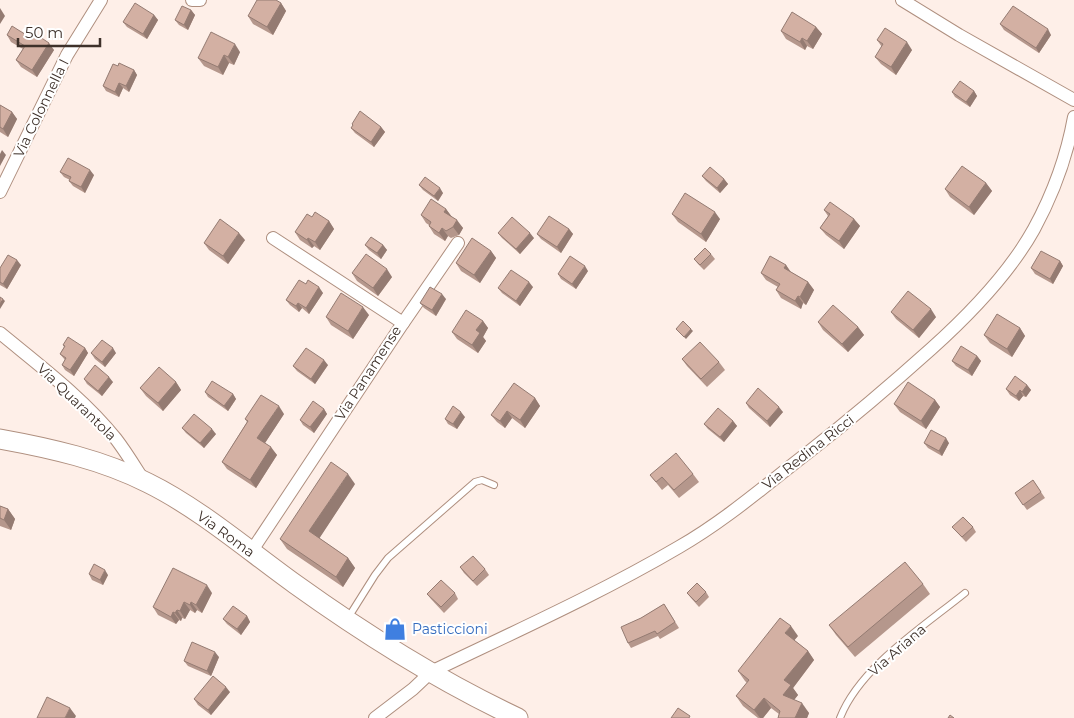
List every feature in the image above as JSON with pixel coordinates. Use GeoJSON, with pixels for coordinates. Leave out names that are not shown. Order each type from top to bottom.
{"type":"FeatureCollection","features":[{"type":"Feature","properties":{"kind":"main road","name":"Via Roma"},"geometry":{"type":"LineString","coordinates":[[0,440],[84,459],[144,481],[194,511],[347,621],[431,672]]}},
{"type":"Feature","properties":{"kind":"main road"},"geometry":{"type":"LineString","coordinates":[[431,672],[518,718]]}},
{"type":"Feature","properties":{"kind":"street","name":"Via Colonnella I"},"geometry":{"type":"LineString","coordinates":[[0,192],[67,55],[101,0]]}},
{"type":"Feature","properties":{"kind":"street"},"geometry":{"type":"LineString","coordinates":[[192,0],[200,0]]}},
{"type":"Feature","properties":{"kind":"street"},"geometry":{"type":"LineString","coordinates":[[902,0],[963,38],[1074,100]]}},
{"type":"Feature","properties":{"kind":"street","name":"Via Redina Ricci"},"geometry":{"type":"LineString","coordinates":[[375,718],[413,689],[431,672],[615,582],[703,532],[891,386],[977,304],[1020,251],[1039,218],[1062,166],[1074,117]]}},
{"type":"Feature","properties":{"kind":"street","name":"Via Panamense"},"geometry":{"type":"LineString","coordinates":[[251,552],[403,323],[273,238]]}},
{"type":"Feature","properties":{"kind":"street"},"geometry":{"type":"LineString","coordinates":[[403,323],[458,243]]}},
{"type":"Feature","properties":{"kind":"street","name":"Via Quarantola"},"geometry":{"type":"LineString","coordinates":[[0,333],[61,384],[93,414],[120,444],[144,481]]}},
{"type":"Feature","properties":{"kind":"lane"},"geometry":{"type":"LineString","coordinates":[[347,621],[379,569],[397,549],[475,482],[482,480],[494,485]]}},
{"type":"Feature","properties":{"kind":"lane","name":"Via Ariana"},"geometry":{"type":"LineString","coordinates":[[840,718],[854,692],[875,667],[965,593]]}},
{"type":"Feature","properties":{"kind":"building"},"geometry":{"type":"Polygon","coordinates":[[[257,0],[276,0],[281,3],[267,27],[248,16],[257,0]]]}},
{"type":"Feature","properties":{"kind":"building"},"geometry":{"type":"Polygon","coordinates":[[[135,3],[154,15],[143,34],[123,22],[135,3]]]}},
{"type":"Feature","properties":{"kind":"building"},"geometry":{"type":"Polygon","coordinates":[[[182,6],[191,10],[184,25],[175,20],[182,6]]]}},
{"type":"Feature","properties":{"kind":"building"},"geometry":{"type":"Polygon","coordinates":[[[1013,6],[1048,29],[1036,48],[1000,24],[1013,6]]]}},
{"type":"Feature","properties":{"kind":"building"},"geometry":{"type":"Polygon","coordinates":[[[792,12],[816,27],[807,41],[802,38],[800,42],[781,31],[792,12]]]}},
{"type":"Feature","properties":{"kind":"building"},"geometry":{"type":"Polygon","coordinates":[[[12,26],[31,38],[34,33],[49,43],[32,70],[16,60],[25,46],[7,35],[12,26]]]}},
{"type":"Feature","properties":{"kind":"building"},"geometry":{"type":"Polygon","coordinates":[[[885,28],[907,42],[891,67],[875,57],[883,44],[877,40],[885,28]]]}},
{"type":"Feature","properties":{"kind":"building"},"geometry":{"type":"Polygon","coordinates":[[[211,32],[235,44],[228,57],[224,55],[218,67],[198,58],[211,32]]]}},
{"type":"Feature","properties":{"kind":"building"},"geometry":{"type":"Polygon","coordinates":[[[119,63],[134,70],[126,86],[119,83],[115,92],[103,86],[113,64],[118,66],[119,63]]]}},
{"type":"Feature","properties":{"kind":"building"},"geometry":{"type":"Polygon","coordinates":[[[960,81],[974,91],[966,102],[952,92],[960,81]]]}},
{"type":"Feature","properties":{"kind":"building"},"geometry":{"type":"Polygon","coordinates":[[[0,105],[12,112],[3,129],[0,127],[0,105]]]}},
{"type":"Feature","properties":{"kind":"building"},"geometry":{"type":"Polygon","coordinates":[[[360,111],[381,127],[371,142],[351,128],[360,111]]]}},
{"type":"Feature","properties":{"kind":"building"},"geometry":{"type":"Polygon","coordinates":[[[68,158],[90,170],[81,187],[69,181],[71,177],[60,172],[68,158]]]}},
{"type":"Feature","properties":{"kind":"building"},"geometry":{"type":"Polygon","coordinates":[[[962,166],[986,183],[969,207],[945,189],[962,166]]]}},
{"type":"Feature","properties":{"kind":"building"},"geometry":{"type":"Polygon","coordinates":[[[710,167],[724,179],[717,188],[702,176],[710,167]]]}},
{"type":"Feature","properties":{"kind":"building"},"geometry":{"type":"Polygon","coordinates":[[[425,177],[440,188],[434,196],[419,185],[425,177]]]}},
{"type":"Feature","properties":{"kind":"building"},"geometry":{"type":"Polygon","coordinates":[[[685,193],[715,212],[701,234],[672,214],[685,193]]]}},
{"type":"Feature","properties":{"kind":"building"},"geometry":{"type":"Polygon","coordinates":[[[431,199],[446,209],[444,212],[457,220],[453,227],[446,231],[442,228],[439,233],[429,226],[431,222],[421,215],[431,199]]]}},
{"type":"Feature","properties":{"kind":"building"},"geometry":{"type":"Polygon","coordinates":[[[830,202],[854,219],[839,241],[820,228],[830,214],[824,210],[830,202]]]}},
{"type":"Feature","properties":{"kind":"building"},"geometry":{"type":"Polygon","coordinates":[[[315,212],[329,221],[315,242],[308,238],[307,240],[295,232],[307,214],[312,217],[315,212]]]}},
{"type":"Feature","properties":{"kind":"building"},"geometry":{"type":"Polygon","coordinates":[[[549,216],[569,229],[557,247],[537,234],[549,216]]]}},
{"type":"Feature","properties":{"kind":"building"},"geometry":{"type":"Polygon","coordinates":[[[512,217],[530,233],[516,249],[498,233],[512,217]]]}},
{"type":"Feature","properties":{"kind":"building"},"geometry":{"type":"Polygon","coordinates":[[[220,219],[239,233],[223,256],[204,243],[220,219]]]}},
{"type":"Feature","properties":{"kind":"building"},"geometry":{"type":"Polygon","coordinates":[[[371,237],[383,245],[377,253],[365,245],[371,237]]]}},
{"type":"Feature","properties":{"kind":"building"},"geometry":{"type":"Polygon","coordinates":[[[472,238],[491,251],[474,275],[456,263],[472,238]]]}},
{"type":"Feature","properties":{"kind":"building"},"geometry":{"type":"Polygon","coordinates":[[[705,248],[711,254],[700,265],[694,259],[705,248]]]}},
{"type":"Feature","properties":{"kind":"building"},"geometry":{"type":"Polygon","coordinates":[[[1041,251],[1060,261],[1050,279],[1031,268],[1041,251]]]}},
{"type":"Feature","properties":{"kind":"building"},"geometry":{"type":"Polygon","coordinates":[[[366,254],[387,269],[373,288],[352,273],[366,254]]]}},
{"type":"Feature","properties":{"kind":"building"},"geometry":{"type":"Polygon","coordinates":[[[8,255],[17,260],[3,284],[0,282],[0,268],[8,255]]]}},
{"type":"Feature","properties":{"kind":"building"},"geometry":{"type":"Polygon","coordinates":[[[570,256],[585,266],[572,284],[558,274],[570,256]]]}},
{"type":"Feature","properties":{"kind":"building"},"geometry":{"type":"Polygon","coordinates":[[[770,256],[786,265],[784,268],[808,282],[800,297],[798,296],[795,301],[776,290],[780,284],[761,273],[770,256]]]}},
{"type":"Feature","properties":{"kind":"building"},"geometry":{"type":"Polygon","coordinates":[[[511,270],[529,282],[516,301],[498,288],[511,270]]]}},
{"type":"Feature","properties":{"kind":"building"},"geometry":{"type":"Polygon","coordinates":[[[299,280],[306,284],[308,280],[319,287],[306,308],[298,303],[296,306],[286,300],[299,280]]]}},
{"type":"Feature","properties":{"kind":"building"},"geometry":{"type":"Polygon","coordinates":[[[430,287],[442,294],[432,310],[420,303],[430,287]]]}},
{"type":"Feature","properties":{"kind":"building"},"geometry":{"type":"Polygon","coordinates":[[[908,291],[931,309],[913,330],[891,312],[908,291]]]}},
{"type":"Feature","properties":{"kind":"building"},"geometry":{"type":"Polygon","coordinates":[[[341,293],[363,307],[348,331],[326,317],[341,293]]]}},
{"type":"Feature","properties":{"kind":"building"},"geometry":{"type":"Polygon","coordinates":[[[833,305],[858,327],[842,344],[818,322],[833,305]]]}},
{"type":"Feature","properties":{"kind":"building"},"geometry":{"type":"Polygon","coordinates":[[[466,310],[483,321],[476,330],[480,333],[472,345],[452,332],[466,310]]]}},
{"type":"Feature","properties":{"kind":"building"},"geometry":{"type":"Polygon","coordinates":[[[997,314],[1020,328],[1007,349],[984,335],[997,314]]]}},
{"type":"Feature","properties":{"kind":"building"},"geometry":{"type":"Polygon","coordinates":[[[683,321],[691,329],[684,337],[676,329],[683,321]]]}},
{"type":"Feature","properties":{"kind":"building"},"geometry":{"type":"Polygon","coordinates":[[[68,337],[85,348],[70,370],[62,365],[66,358],[60,354],[68,337]]]}},
{"type":"Feature","properties":{"kind":"building"},"geometry":{"type":"Polygon","coordinates":[[[102,340],[113,348],[102,362],[91,353],[102,340]]]}},
{"type":"Feature","properties":{"kind":"building"},"geometry":{"type":"Polygon","coordinates":[[[700,342],[719,362],[701,379],[682,359],[700,342]]]}},
{"type":"Feature","properties":{"kind":"building"},"geometry":{"type":"Polygon","coordinates":[[[961,346],[977,356],[968,370],[952,361],[961,346]]]}},
{"type":"Feature","properties":{"kind":"building"},"geometry":{"type":"Polygon","coordinates":[[[306,348],[324,360],[311,379],[293,366],[306,348]]]}},
{"type":"Feature","properties":{"kind":"building"},"geometry":{"type":"Polygon","coordinates":[[[95,365],[109,377],[98,391],[84,379],[95,365]]]}},
{"type":"Feature","properties":{"kind":"building"},"geometry":{"type":"Polygon","coordinates":[[[159,367],[176,382],[158,403],[140,388],[159,367]]]}},
{"type":"Feature","properties":{"kind":"building"},"geometry":{"type":"Polygon","coordinates":[[[1015,376],[1027,385],[1016,396],[1006,389],[1015,376]]]}},
{"type":"Feature","properties":{"kind":"building"},"geometry":{"type":"Polygon","coordinates":[[[212,381],[233,394],[224,406],[205,392],[212,381]]]}},
{"type":"Feature","properties":{"kind":"building"},"geometry":{"type":"Polygon","coordinates":[[[908,382],[935,400],[921,421],[894,404],[908,382]]]}},
{"type":"Feature","properties":{"kind":"building"},"geometry":{"type":"Polygon","coordinates":[[[514,383],[535,398],[520,420],[507,411],[500,421],[491,415],[514,383]]]}},
{"type":"Feature","properties":{"kind":"building"},"geometry":{"type":"Polygon","coordinates":[[[758,388],[779,407],[767,421],[746,403],[758,388]]]}},
{"type":"Feature","properties":{"kind":"building"},"geometry":{"type":"Polygon","coordinates":[[[261,395],[279,406],[257,438],[271,447],[250,480],[222,462],[248,421],[245,419],[261,395]]]}},
{"type":"Feature","properties":{"kind":"building"},"geometry":{"type":"Polygon","coordinates":[[[313,401],[324,409],[310,427],[300,420],[313,401]]]}},
{"type":"Feature","properties":{"kind":"building"},"geometry":{"type":"Polygon","coordinates":[[[453,406],[461,412],[453,424],[445,419],[453,406]]]}},
{"type":"Feature","properties":{"kind":"building"},"geometry":{"type":"Polygon","coordinates":[[[718,408],[733,421],[720,437],[704,424],[718,408]]]}},
{"type":"Feature","properties":{"kind":"building"},"geometry":{"type":"Polygon","coordinates":[[[194,414],[212,429],[200,443],[182,428],[194,414]]]}},
{"type":"Feature","properties":{"kind":"building"},"geometry":{"type":"Polygon","coordinates":[[[931,430],[946,438],[939,451],[924,443],[931,430]]]}},
{"type":"Feature","properties":{"kind":"building"},"geometry":{"type":"Polygon","coordinates":[[[676,453],[693,474],[674,490],[662,477],[656,482],[650,475],[676,453]]]}},
{"type":"Feature","properties":{"kind":"building"},"geometry":{"type":"Polygon","coordinates":[[[331,462],[348,474],[309,531],[348,558],[336,577],[280,539],[331,462]]]}},
{"type":"Feature","properties":{"kind":"building"},"geometry":{"type":"Polygon","coordinates":[[[1033,480],[1041,492],[1023,505],[1015,493],[1033,480]]]}},
{"type":"Feature","properties":{"kind":"building"},"geometry":{"type":"Polygon","coordinates":[[[0,506],[8,509],[4,520],[0,518],[0,506]]]}},
{"type":"Feature","properties":{"kind":"building"},"geometry":{"type":"Polygon","coordinates":[[[963,517],[973,527],[962,537],[952,527],[963,517]]]}},
{"type":"Feature","properties":{"kind":"building"},"geometry":{"type":"Polygon","coordinates":[[[473,556],[485,569],[473,581],[460,567],[473,556]]]}},
{"type":"Feature","properties":{"kind":"building"},"geometry":{"type":"Polygon","coordinates":[[[905,562],[923,584],[848,647],[829,625],[905,562]]]}},
{"type":"Feature","properties":{"kind":"building"},"geometry":{"type":"Polygon","coordinates":[[[94,564],[105,570],[100,580],[89,574],[94,564]]]}},
{"type":"Feature","properties":{"kind":"building"},"geometry":{"type":"Polygon","coordinates":[[[173,568],[207,585],[196,605],[191,602],[190,605],[184,602],[180,611],[173,612],[171,617],[153,607],[173,568]]]}},
{"type":"Feature","properties":{"kind":"building"},"geometry":{"type":"Polygon","coordinates":[[[441,580],[455,593],[441,607],[427,594],[441,580]]]}},
{"type":"Feature","properties":{"kind":"building"},"geometry":{"type":"Polygon","coordinates":[[[697,583],[706,592],[696,602],[687,593],[697,583]]]}},
{"type":"Feature","properties":{"kind":"building"},"geometry":{"type":"Polygon","coordinates":[[[664,604],[675,622],[657,634],[655,631],[628,643],[621,627],[664,604]]]}},
{"type":"Feature","properties":{"kind":"building"},"geometry":{"type":"Polygon","coordinates":[[[233,606],[247,616],[237,629],[223,619],[233,606]]]}},
{"type":"Feature","properties":{"kind":"building"},"geometry":{"type":"Polygon","coordinates":[[[780,618],[791,626],[785,633],[808,651],[784,680],[791,685],[783,695],[802,703],[795,718],[778,718],[780,711],[764,698],[754,710],[736,696],[749,680],[738,671],[780,618]]]}},
{"type":"Feature","properties":{"kind":"building"},"geometry":{"type":"Polygon","coordinates":[[[192,642],[215,652],[207,671],[184,661],[192,642]]]}},
{"type":"Feature","properties":{"kind":"building"},"geometry":{"type":"Polygon","coordinates":[[[213,676],[226,687],[208,710],[194,699],[213,676]]]}},
{"type":"Feature","properties":{"kind":"building"},"geometry":{"type":"Polygon","coordinates":[[[47,697],[70,708],[65,718],[37,718],[47,697]]]}},
{"type":"Feature","properties":{"kind":"building"},"geometry":{"type":"Polygon","coordinates":[[[678,708],[690,716],[689,718],[671,718],[678,708]]]}},
{"type":"Feature","properties":{"kind":"place","name":"Pasticcioni"},"geometry":{"type":"Point","coordinates":[395,629]}}]}
